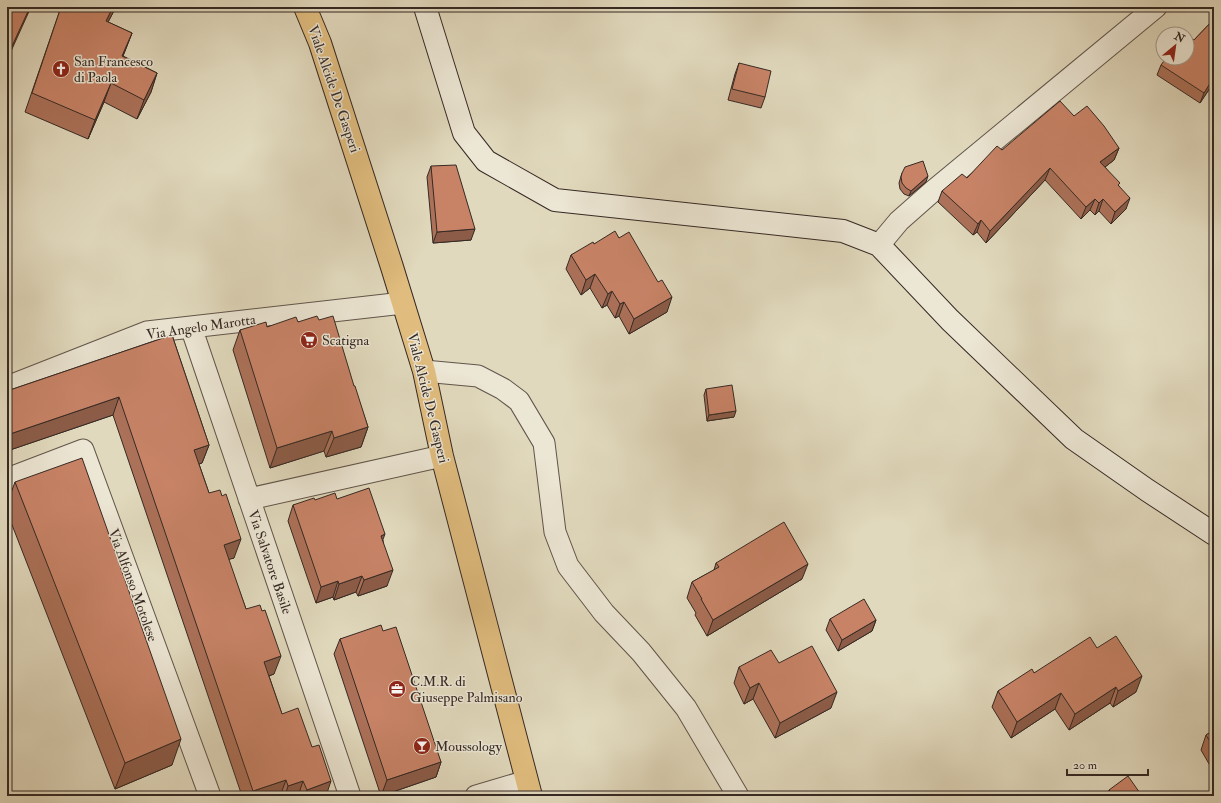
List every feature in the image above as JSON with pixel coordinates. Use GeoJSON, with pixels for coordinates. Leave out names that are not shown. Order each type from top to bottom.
{"type":"FeatureCollection","features":[{"type":"Feature","properties":{"kind":"main road","name":"Viale Alcide De Gasperi"},"geometry":{"type":"LineString","coordinates":[[305,7],[320,43],[424,371],[442,456],[529,788]]}},
{"type":"Feature","properties":{"kind":"main road"},"geometry":{"type":"LineString","coordinates":[[425,7],[464,133],[486,161],[556,200],[843,231],[879,245],[950,320],[1074,439],[1147,490],[1214,534]]}},
{"type":"Feature","properties":{"kind":"street"},"geometry":{"type":"LineString","coordinates":[[879,245],[899,222],[933,191],[1156,7]]}},
{"type":"Feature","properties":{"kind":"street","name":"Via Angelo Marotta"},"geometry":{"type":"LineString","coordinates":[[7,387],[147,332],[403,303]]}},
{"type":"Feature","properties":{"kind":"street","name":"Via Salvatore Basile"},"geometry":{"type":"LineString","coordinates":[[191,327],[350,796]]}},
{"type":"Feature","properties":{"kind":"street"},"geometry":{"type":"LineString","coordinates":[[424,371],[478,376],[503,389],[519,401],[544,442],[555,532],[568,566],[604,613],[641,652],[686,708],[738,796]]}},
{"type":"Feature","properties":{"kind":"street","name":"Via Alfonso Motolese"},"geometry":{"type":"LineString","coordinates":[[7,479],[83,450],[210,796]]}},
{"type":"Feature","properties":{"kind":"street"},"geometry":{"type":"LineString","coordinates":[[249,499],[442,456]]}},
{"type":"Feature","properties":{"kind":"street"},"geometry":{"type":"LineString","coordinates":[[476,796],[529,788]]}},
{"type":"Feature","properties":{"kind":"building"},"geometry":{"type":"Polygon","coordinates":[[[7,7],[30,7],[7,57],[7,7]]]}},
{"type":"Feature","properties":{"kind":"building","name":"San Francesco di Paola"},"geometry":{"type":"Polygon","coordinates":[[[61,7],[113,7],[106,21],[132,33],[122,56],[157,73],[144,100],[111,83],[95,120],[32,93],[61,7]]]}},
{"type":"Feature","properties":{"kind":"building"},"geometry":{"type":"Polygon","coordinates":[[[1214,19],[1214,77],[1204,93],[1163,66],[1195,66],[1195,39],[1214,19]]]}},
{"type":"Feature","properties":{"kind":"building"},"geometry":{"type":"Polygon","coordinates":[[[739,63],[771,71],[765,97],[732,89],[739,63]]]}},
{"type":"Feature","properties":{"kind":"building"},"geometry":{"type":"Polygon","coordinates":[[[1060,101],[1074,116],[1087,106],[1104,126],[1119,148],[1100,162],[1120,183],[1118,185],[1130,198],[1115,212],[1103,199],[1099,203],[1095,199],[1086,207],[1050,168],[990,231],[981,220],[978,224],[942,191],[962,174],[967,178],[997,146],[1002,150],[1060,101]]]}},
{"type":"Feature","properties":{"kind":"building"},"geometry":{"type":"Polygon","coordinates":[[[923,161],[928,176],[911,191],[902,183],[902,173],[905,167],[923,161]]]}},
{"type":"Feature","properties":{"kind":"building"},"geometry":{"type":"Polygon","coordinates":[[[456,165],[475,229],[437,232],[431,166],[456,165]]]}},
{"type":"Feature","properties":{"kind":"building"},"geometry":{"type":"Polygon","coordinates":[[[615,231],[619,238],[629,232],[658,282],[662,280],[672,297],[634,319],[624,302],[620,304],[612,291],[608,294],[595,274],[586,280],[571,255],[593,242],[594,244],[615,231]]]}},
{"type":"Feature","properties":{"kind":"building"},"geometry":{"type":"Polygon","coordinates":[[[317,316],[319,320],[333,316],[368,427],[334,438],[332,431],[277,448],[240,330],[266,322],[267,327],[296,317],[298,322],[317,316]]]}},
{"type":"Feature","properties":{"kind":"building"},"geometry":{"type":"Polygon","coordinates":[[[172,335],[209,445],[194,450],[209,493],[220,490],[222,496],[226,494],[241,539],[224,545],[246,609],[260,605],[262,611],[265,610],[281,656],[264,662],[282,714],[298,708],[312,747],[319,745],[331,781],[307,790],[303,781],[288,786],[286,780],[253,791],[119,397],[7,435],[7,391],[172,335]]]}},
{"type":"Feature","properties":{"kind":"building"},"geometry":{"type":"Polygon","coordinates":[[[732,385],[736,411],[709,415],[706,389],[732,385]]]}},
{"type":"Feature","properties":{"kind":"building"},"geometry":{"type":"Polygon","coordinates":[[[82,458],[181,739],[125,763],[15,482],[82,458]]]}},
{"type":"Feature","properties":{"kind":"building"},"geometry":{"type":"Polygon","coordinates":[[[369,488],[385,534],[381,536],[393,570],[364,580],[362,576],[339,584],[338,581],[321,587],[293,505],[314,498],[315,500],[335,493],[337,499],[369,488]]]}},
{"type":"Feature","properties":{"kind":"building"},"geometry":{"type":"Polygon","coordinates":[[[784,522],[808,564],[713,620],[692,582],[719,567],[716,563],[784,522]]]}},
{"type":"Feature","properties":{"kind":"building"},"geometry":{"type":"Polygon","coordinates":[[[864,599],[876,620],[842,640],[830,619],[864,599]]]}},
{"type":"Feature","properties":{"kind":"building"},"geometry":{"type":"Polygon","coordinates":[[[381,625],[383,631],[396,627],[441,762],[387,780],[340,639],[381,625]]]}},
{"type":"Feature","properties":{"kind":"building"},"geometry":{"type":"Polygon","coordinates":[[[1116,636],[1142,676],[1118,691],[1116,687],[1075,714],[1061,693],[1017,722],[998,691],[1032,669],[1034,673],[1090,637],[1097,648],[1116,636]]]}},
{"type":"Feature","properties":{"kind":"building"},"geometry":{"type":"Polygon","coordinates":[[[812,646],[837,692],[780,723],[759,683],[750,688],[739,667],[771,650],[779,663],[812,646]]]}},
{"type":"Feature","properties":{"kind":"building"},"geometry":{"type":"Polygon","coordinates":[[[1214,730],[1214,748],[1206,735],[1214,730]]]}},
{"type":"Feature","properties":{"kind":"building"},"geometry":{"type":"Polygon","coordinates":[[[1128,776],[1142,796],[1114,796],[1109,790],[1128,776]]]}},
{"type":"Feature","properties":{"kind":"place","name":"San Francesco di Paola"},"geometry":{"type":"Point","coordinates":[61,69]}},
{"type":"Feature","properties":{"kind":"place","name":"Scatigna"},"geometry":{"type":"Point","coordinates":[309,340]}},
{"type":"Feature","properties":{"kind":"place","name":"C.M.R. di Giuseppe Palmisano"},"geometry":{"type":"Point","coordinates":[397,689]}},
{"type":"Feature","properties":{"kind":"place","name":"Moussology"},"geometry":{"type":"Point","coordinates":[422,746]}}]}
